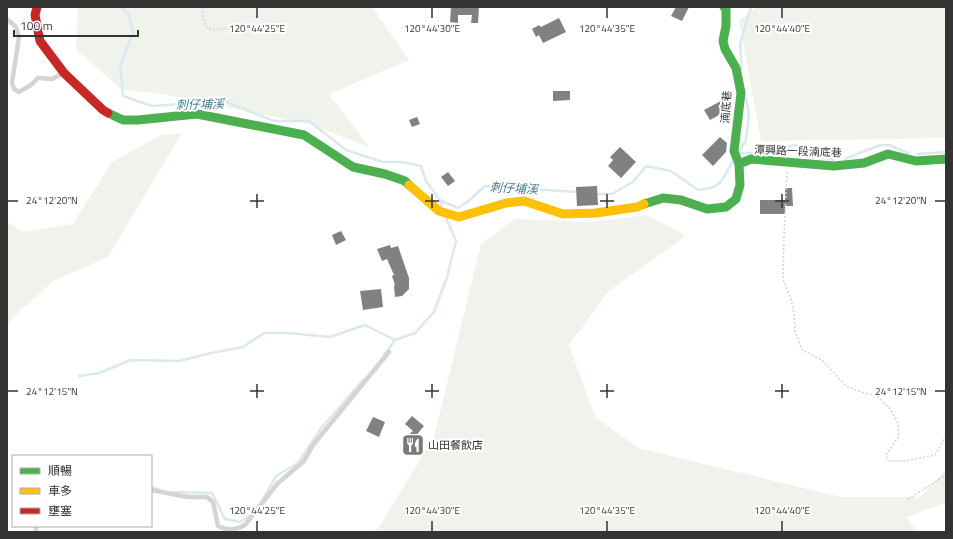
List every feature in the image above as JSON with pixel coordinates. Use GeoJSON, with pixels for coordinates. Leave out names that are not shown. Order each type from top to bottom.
{"type":"FeatureCollection","features":[{"type":"Feature","properties":{"kind":"street"},"geometry":{"type":"LineString","coordinates":[[37,7],[35,15],[40,41],[64,73],[103,110],[123,120],[138,120],[197,114],[304,135],[354,166],[367,171],[385,174],[404,181],[439,211],[459,218],[506,203],[524,201],[563,214],[596,213],[637,208],[663,198],[681,200],[707,209],[726,207],[736,199],[740,185],[739,164]]}},
{"type":"Feature","properties":{"kind":"street","name":"湳底巷"},"geometry":{"type":"LineString","coordinates":[[724,7],[726,9],[725,49],[736,68],[741,93],[734,151],[739,164]]}},
{"type":"Feature","properties":{"kind":"street","name":"潭興路一段湳底巷"},"geometry":{"type":"LineString","coordinates":[[739,164],[751,159],[834,166],[864,163],[888,154],[909,161],[931,162],[946,158]]}},
{"type":"Feature","properties":{"kind":"lane"},"geometry":{"type":"LineString","coordinates":[[7,19],[16,28],[19,37],[12,83],[14,89],[19,92],[31,85],[38,78],[52,79],[64,73]]}},
{"type":"Feature","properties":{"kind":"lane"},"geometry":{"type":"LineString","coordinates":[[152,490],[188,497],[207,497],[213,502],[218,526],[225,530],[238,529],[245,525],[278,484],[304,461],[313,445],[389,352]]}},
{"type":"Feature","properties":{"kind":"path"},"geometry":{"type":"LineString","coordinates":[[203,7],[202,16],[207,28],[214,30],[245,26]]}},
{"type":"Feature","properties":{"kind":"path"},"geometry":{"type":"LineString","coordinates":[[788,162],[783,279],[791,299],[794,313],[794,331],[802,350],[822,360],[846,386],[877,396],[890,409],[898,423],[898,436],[886,454],[888,461],[905,461],[935,455],[946,436]]}},
{"type":"Feature","properties":{"kind":"path"},"geometry":{"type":"LineString","coordinates":[[908,499],[946,475]]}},
{"type":"Feature","properties":{"kind":"shaded area"},"geometry":{"type":"Polygon","coordinates":[[[78,7],[372,7],[409,60],[329,94],[369,147],[309,124],[167,95],[121,89],[76,49],[78,7]]]}},
{"type":"Feature","properties":{"kind":"shaded area"},"geometry":{"type":"Polygon","coordinates":[[[756,7],[946,7],[946,138],[761,141],[739,20],[756,7]]]}},
{"type":"Feature","properties":{"kind":"shaded area"},"geometry":{"type":"Polygon","coordinates":[[[182,133],[108,257],[53,281],[13,317],[7,327],[7,222],[23,232],[73,224],[112,162],[161,135],[182,133]]]}},
{"type":"Feature","properties":{"kind":"shaded area"},"geometry":{"type":"Polygon","coordinates":[[[648,215],[686,236],[609,291],[569,345],[595,417],[638,448],[841,497],[920,497],[946,470],[946,503],[906,517],[917,532],[373,532],[380,526],[434,437],[481,244],[515,219],[591,222],[648,215]]]}},
{"type":"Feature","properties":{"kind":"building"},"geometry":{"type":"Polygon","coordinates":[[[451,7],[479,7],[478,23],[471,23],[472,15],[458,15],[458,23],[450,22],[451,7]]]}},
{"type":"Feature","properties":{"kind":"building"},"geometry":{"type":"Polygon","coordinates":[[[676,7],[689,7],[682,21],[671,16],[676,7]]]}},
{"type":"Feature","properties":{"kind":"building"},"geometry":{"type":"Polygon","coordinates":[[[559,18],[566,32],[543,43],[539,35],[536,37],[532,29],[539,25],[541,27],[559,18]]]}},
{"type":"Feature","properties":{"kind":"building"},"geometry":{"type":"Polygon","coordinates":[[[553,91],[570,91],[570,100],[553,101],[553,91]]]}},
{"type":"Feature","properties":{"kind":"building"},"geometry":{"type":"Polygon","coordinates":[[[721,101],[727,111],[710,120],[704,110],[721,101]]]}},
{"type":"Feature","properties":{"kind":"building"},"geometry":{"type":"Polygon","coordinates":[[[417,117],[420,124],[412,127],[409,120],[417,117]]]}},
{"type":"Feature","properties":{"kind":"building"},"geometry":{"type":"Polygon","coordinates":[[[720,137],[727,143],[726,152],[713,166],[702,155],[720,137]]]}},
{"type":"Feature","properties":{"kind":"building"},"geometry":{"type":"Polygon","coordinates":[[[620,147],[636,162],[621,178],[608,166],[613,160],[610,157],[620,147]]]}},
{"type":"Feature","properties":{"kind":"building"},"geometry":{"type":"Polygon","coordinates":[[[448,172],[455,181],[448,186],[441,177],[448,172]]]}},
{"type":"Feature","properties":{"kind":"building"},"geometry":{"type":"Polygon","coordinates":[[[597,186],[598,205],[577,206],[576,187],[597,186]]]}},
{"type":"Feature","properties":{"kind":"building"},"geometry":{"type":"Polygon","coordinates":[[[785,188],[792,188],[793,206],[785,206],[785,214],[760,214],[760,200],[785,200],[785,188]]]}},
{"type":"Feature","properties":{"kind":"building"},"geometry":{"type":"Polygon","coordinates":[[[341,231],[346,240],[336,245],[332,235],[341,231]]]}},
{"type":"Feature","properties":{"kind":"building"},"geometry":{"type":"Polygon","coordinates":[[[390,245],[391,248],[398,246],[409,278],[409,289],[402,296],[395,297],[395,285],[392,276],[394,275],[387,259],[382,261],[377,249],[390,245]]]}},
{"type":"Feature","properties":{"kind":"building"},"geometry":{"type":"Polygon","coordinates":[[[381,289],[383,307],[363,310],[360,291],[381,289]]]}},
{"type":"Feature","properties":{"kind":"building"},"geometry":{"type":"Polygon","coordinates":[[[412,416],[424,426],[414,438],[423,450],[416,456],[402,440],[413,431],[405,424],[412,416]]]}},
{"type":"Feature","properties":{"kind":"building"},"geometry":{"type":"Polygon","coordinates":[[[373,417],[385,422],[379,437],[366,431],[373,417]]]}},
{"type":"Feature","properties":{"kind":"waterway","name":"刺仔埔溪"},"geometry":{"type":"LineString","coordinates":[[121,7],[129,15],[133,33],[120,66],[123,96],[152,106],[224,101],[274,121],[309,121],[346,150],[383,162],[402,162],[421,166],[426,181],[439,199],[442,206]]}},
{"type":"Feature","properties":{"kind":"waterway","name":"刺仔埔溪"},"geometry":{"type":"LineString","coordinates":[[742,69],[740,44],[751,7]]}},
{"type":"Feature","properties":{"kind":"waterway","name":"刺仔埔溪"},"geometry":{"type":"LineString","coordinates":[[739,152],[746,140],[749,114],[746,98]]}},
{"type":"Feature","properties":{"kind":"waterway"},"geometry":{"type":"LineString","coordinates":[[760,153],[796,145],[824,158],[833,160]]}},
{"type":"Feature","properties":{"kind":"waterway"},"geometry":{"type":"LineString","coordinates":[[845,159],[880,145],[889,145],[908,153]]}},
{"type":"Feature","properties":{"kind":"waterway"},"geometry":{"type":"LineString","coordinates":[[917,154],[946,152]]}},
{"type":"Feature","properties":{"kind":"waterway"},"geometry":{"type":"LineString","coordinates":[[740,153],[751,153]]}},
{"type":"Feature","properties":{"kind":"waterway","name":"刺仔埔溪"},"geometry":{"type":"LineString","coordinates":[[595,194],[612,194],[633,182],[646,166],[671,171],[698,190],[706,189],[717,185],[720,182],[733,161]]}},
{"type":"Feature","properties":{"kind":"waterway","name":"刺仔埔溪"},"geometry":{"type":"LineString","coordinates":[[439,200],[458,208],[485,186],[578,192]]}},
{"type":"Feature","properties":{"kind":"waterway"},"geometry":{"type":"LineString","coordinates":[[384,355],[395,340],[415,333],[434,312],[447,277],[456,241],[446,218]]}},
{"type":"Feature","properties":{"kind":"waterway"},"geometry":{"type":"LineString","coordinates":[[79,376],[99,373],[131,360],[179,361],[243,347],[264,333],[288,333],[330,337],[365,325],[395,340]]}},
{"type":"Feature","properties":{"kind":"waterway"},"geometry":{"type":"LineString","coordinates":[[263,499],[276,476],[298,463],[322,427],[364,379]]}},
{"type":"Feature","properties":{"kind":"waterway"},"geometry":{"type":"LineString","coordinates":[[152,487],[161,490]]}},
{"type":"Feature","properties":{"kind":"waterway"},"geometry":{"type":"LineString","coordinates":[[172,492],[212,493],[225,519],[240,522],[251,515]]}},
{"type":"Feature","properties":{"kind":"traffic: fast"},"geometry":{"type":"LineString","coordinates":[[724,7],[726,9],[726,26],[723,41],[725,49],[736,68],[741,93],[734,151],[739,164]]}},
{"type":"Feature","properties":{"kind":"traffic: fast"},"geometry":{"type":"LineString","coordinates":[[108,113],[123,120],[138,120],[197,114],[304,135],[353,167],[385,174],[405,181],[409,185]]}},
{"type":"Feature","properties":{"kind":"traffic: fast"},"geometry":{"type":"LineString","coordinates":[[644,204],[663,198],[681,200],[707,209],[726,207],[736,199],[740,185],[739,164],[751,159],[834,166],[864,163],[888,154],[916,161],[946,159]]}},
{"type":"Feature","properties":{"kind":"traffic: slow"},"geometry":{"type":"LineString","coordinates":[[409,185],[439,211],[459,217],[506,203],[524,201],[563,214],[596,213],[637,207],[644,204]]}},
{"type":"Feature","properties":{"kind":"traffic: jam"},"geometry":{"type":"LineString","coordinates":[[37,7],[35,15],[40,41],[64,73],[108,113]]}},
{"type":"Feature","properties":{"kind":"place","name":"山田餐飲店"},"geometry":{"type":"Point","coordinates":[413,445]}}]}
